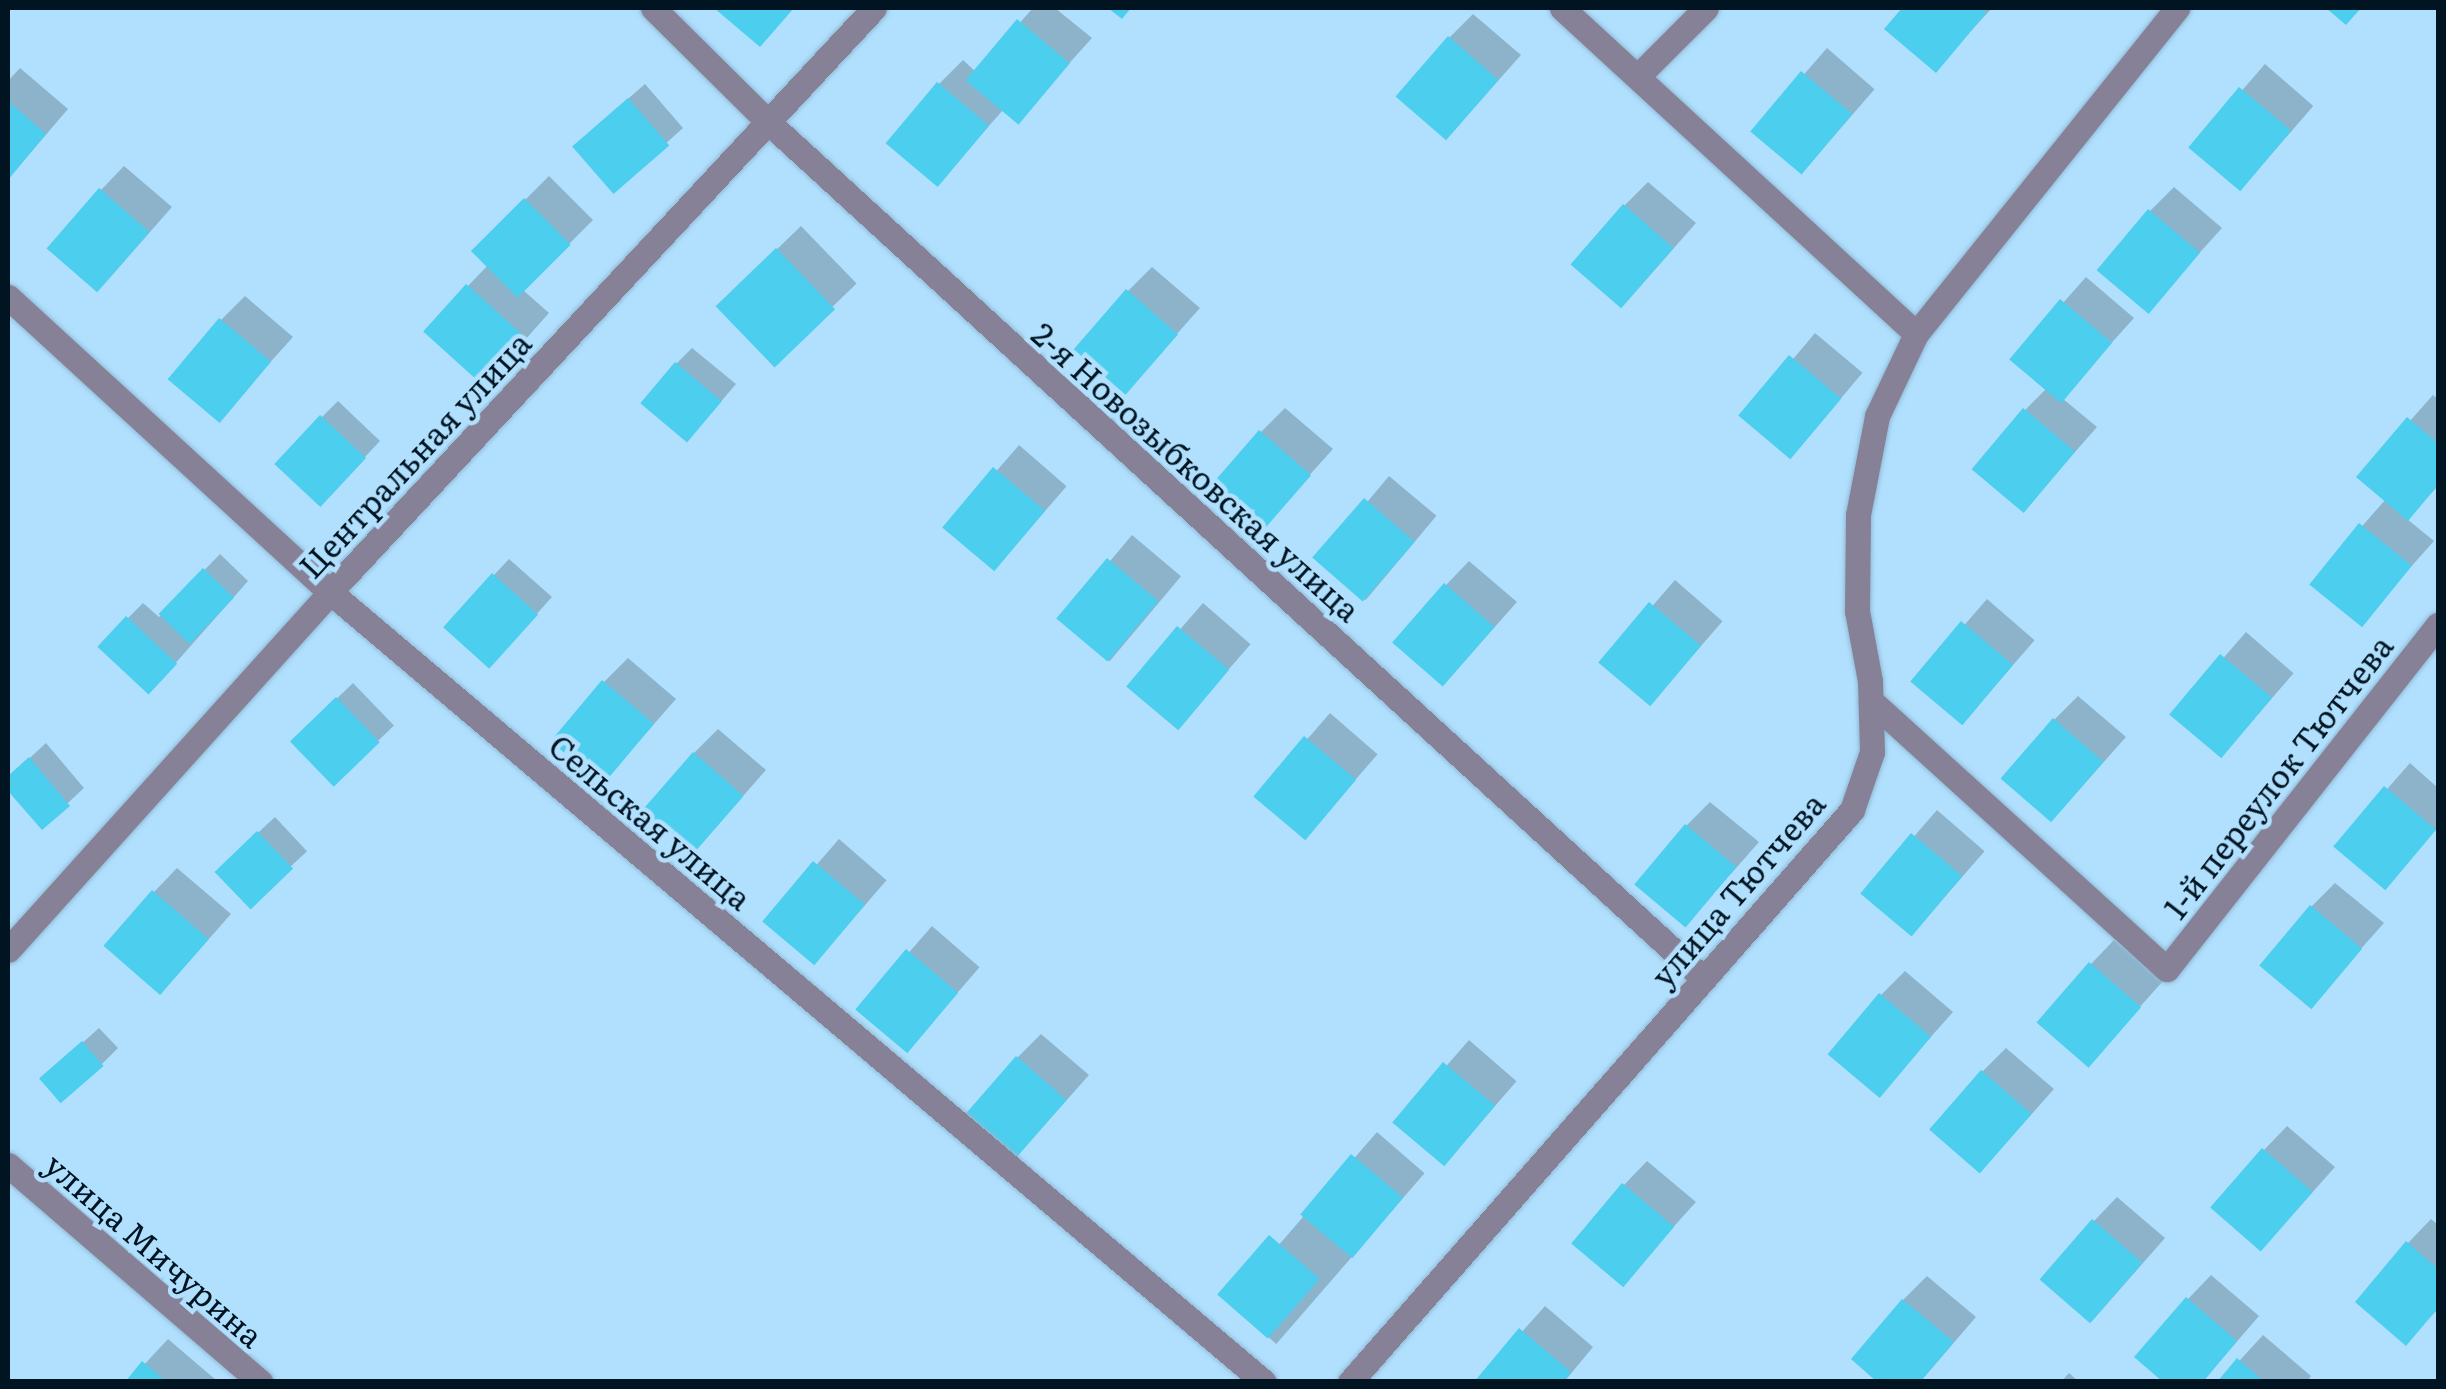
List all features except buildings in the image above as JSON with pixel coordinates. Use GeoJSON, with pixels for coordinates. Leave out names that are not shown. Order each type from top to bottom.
{"type":"FeatureCollection","features":[{"type":"Feature","properties":{"kind":"street","name":"2-я Новозыбковская улица"},"geometry":{"type":"LineString","coordinates":[[653,8],[767,121],[1702,977]]}},
{"type":"Feature","properties":{"kind":"street","name":"Центральная улица"},"geometry":{"type":"LineString","coordinates":[[8,950],[330,592],[874,8]]}},
{"type":"Feature","properties":{"kind":"street"},"geometry":{"type":"LineString","coordinates":[[1562,8],[1916,334]]}},
{"type":"Feature","properties":{"kind":"street"},"geometry":{"type":"LineString","coordinates":[[1638,76],[1706,8]]}},
{"type":"Feature","properties":{"kind":"street","name":"улица Тютчева"},"geometry":{"type":"LineString","coordinates":[[1350,1382],[1852,810],[1872,752],[1871,700],[1857,611],[1858,516],[1877,416],[1916,334],[2177,8]]}},
{"type":"Feature","properties":{"kind":"street","name":"Сельская улица"},"geometry":{"type":"LineString","coordinates":[[8,297],[330,592],[1264,1382]]}},
{"type":"Feature","properties":{"kind":"street","name":"1-й переулок Тютчева"},"geometry":{"type":"LineString","coordinates":[[1871,700],[2166,969],[2438,624]]}},
{"type":"Feature","properties":{"kind":"street","name":"улица Мичурина"},"geometry":{"type":"LineString","coordinates":[[8,1165],[260,1382]]}}]}
